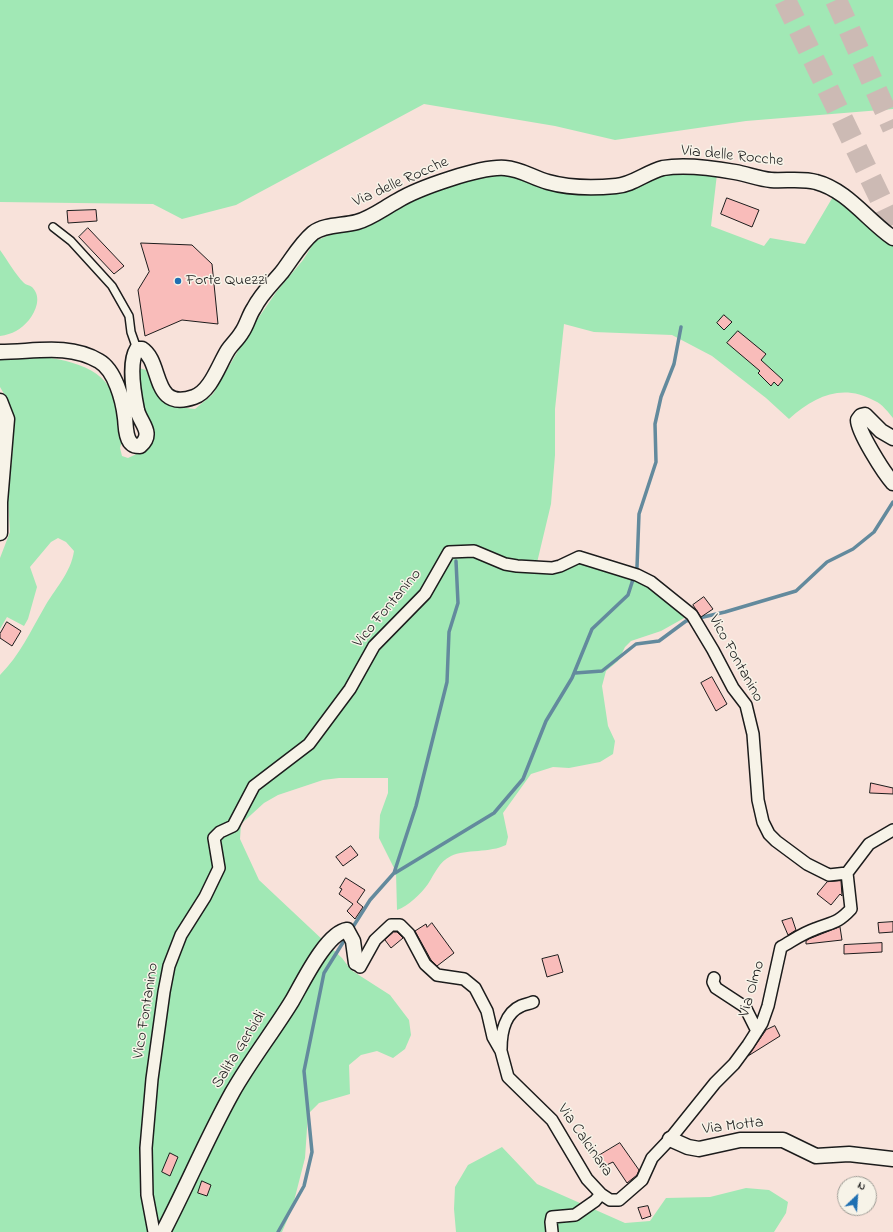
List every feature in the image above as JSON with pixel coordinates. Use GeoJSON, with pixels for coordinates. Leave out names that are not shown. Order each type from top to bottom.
{"type":"FeatureCollection","features":[{"type":"Feature","properties":{"kind":"street","name":"Via delle Rocche"},"geometry":{"type":"LineString","coordinates":[[137,349],[142,349],[150,357],[158,381],[165,394],[175,399],[186,400],[197,396],[214,376],[230,347],[243,332],[253,308],[267,288],[282,272],[304,241],[315,231],[357,222],[377,213],[399,200],[462,175],[482,170],[504,167],[522,171],[547,182],[577,187],[619,186],[661,169],[674,167],[734,172],[768,180],[816,182],[842,195],[880,229],[893,238]]}},
{"type":"Feature","properties":{"kind":"street"},"geometry":{"type":"LineString","coordinates":[[0,352],[49,349],[84,355],[100,361],[110,369],[114,376],[124,406],[129,441],[134,446],[140,446],[145,443],[146,433],[143,420],[137,412],[132,375],[134,354],[137,349]]}},
{"type":"Feature","properties":{"kind":"street"},"geometry":{"type":"LineString","coordinates":[[0,400],[7,419],[0,502],[0,533]]}},
{"type":"Feature","properties":{"kind":"street"},"geometry":{"type":"LineString","coordinates":[[893,438],[881,432],[865,415],[861,416],[858,420],[860,431],[882,470],[893,483]]}},
{"type":"Feature","properties":{"kind":"street","name":"Vico Fontanino"},"geometry":{"type":"LineString","coordinates":[[154,1232],[147,1195],[146,1148],[152,1079],[164,992],[169,966],[182,935],[205,896],[218,868],[214,838],[220,832],[233,826],[254,786],[309,744],[350,689],[374,646],[425,594],[449,552],[474,551],[505,564],[552,568],[579,557],[596,564],[615,567],[644,579],[692,615],[733,688],[746,705],[753,734],[758,800],[763,822],[769,834],[807,864],[829,875],[847,873]]}},
{"type":"Feature","properties":{"kind":"street"},"geometry":{"type":"LineString","coordinates":[[847,873],[869,844],[893,830]]}},
{"type":"Feature","properties":{"kind":"street","name":"Via Olmo"},"geometry":{"type":"LineString","coordinates":[[601,1194],[610,1200],[619,1200],[642,1180],[652,1158],[715,1083],[734,1064],[757,1030],[768,1006],[781,947],[816,929],[833,924],[851,909],[847,873]]}},
{"type":"Feature","properties":{"kind":"street","name":"Via Calcinara"},"geometry":{"type":"LineString","coordinates":[[356,963],[360,967],[376,940],[391,925],[400,925],[409,934],[425,964],[437,975],[464,978],[475,988],[487,1011],[493,1037],[501,1051],[508,1077],[516,1087],[534,1101],[552,1120],[587,1179],[601,1194]]}},
{"type":"Feature","properties":{"kind":"street","name":"Salita Gerbidi"},"geometry":{"type":"LineString","coordinates":[[163,1232],[233,1092],[293,1000],[310,967],[341,932],[350,934],[356,963]]}},
{"type":"Feature","properties":{"kind":"street"},"geometry":{"type":"LineString","coordinates":[[714,978],[713,982],[716,988],[749,1011],[757,1030]]}},
{"type":"Feature","properties":{"kind":"street"},"geometry":{"type":"LineString","coordinates":[[501,1051],[501,1033],[508,1018],[519,1006],[533,1002]]}},
{"type":"Feature","properties":{"kind":"street","name":"Via Motta"},"geometry":{"type":"LineString","coordinates":[[670,1138],[688,1147],[699,1149],[740,1140],[783,1140],[816,1156],[849,1154],[893,1160]]}},
{"type":"Feature","properties":{"kind":"street"},"geometry":{"type":"LineString","coordinates":[[552,1232],[552,1217],[575,1215],[595,1201],[601,1194]]}},
{"type":"Feature","properties":{"kind":"lane"},"geometry":{"type":"LineString","coordinates":[[54,227],[71,241],[112,286],[129,316],[131,332],[137,349]]}},
{"type":"Feature","properties":{"kind":"green space"},"geometry":{"type":"Polygon","coordinates":[[[0,0],[893,0],[893,109],[746,121],[615,140],[555,126],[424,104],[236,205],[182,219],[153,204],[0,202],[0,0]]]}},
{"type":"Feature","properties":{"kind":"green space"},"geometry":{"type":"Polygon","coordinates":[[[505,172],[557,189],[674,172],[717,174],[711,226],[764,246],[770,238],[805,244],[834,195],[858,218],[893,244],[893,418],[878,402],[851,393],[840,393],[819,398],[789,419],[766,398],[712,356],[672,335],[594,332],[564,324],[555,409],[555,455],[551,504],[535,571],[583,562],[630,576],[650,586],[686,617],[661,631],[631,641],[625,647],[618,661],[606,671],[602,686],[608,726],[615,741],[613,754],[600,762],[569,768],[553,767],[531,774],[503,813],[508,837],[506,845],[493,849],[464,852],[447,858],[440,865],[422,892],[406,906],[397,910],[396,872],[379,838],[380,815],[388,793],[388,778],[339,778],[323,780],[278,795],[264,803],[241,824],[240,839],[259,880],[342,958],[351,970],[390,995],[409,1020],[411,1035],[405,1049],[393,1058],[377,1051],[361,1055],[349,1065],[350,1094],[319,1103],[308,1114],[305,1158],[292,1209],[282,1232],[0,1232],[0,675],[19,651],[48,601],[62,581],[69,567],[74,551],[66,542],[58,538],[51,542],[30,567],[37,587],[28,619],[24,626],[7,617],[0,629],[0,558],[10,532],[8,499],[13,446],[12,416],[7,399],[0,387],[0,356],[46,357],[79,365],[93,372],[104,381],[112,393],[122,441],[120,448],[122,456],[128,458],[147,449],[154,436],[138,393],[139,368],[146,370],[158,394],[163,399],[177,406],[195,409],[213,394],[250,330],[277,291],[303,260],[315,241],[332,234],[364,225],[414,198],[483,175],[505,172]]]}},
{"type":"Feature","properties":{"kind":"green space"},"geometry":{"type":"Polygon","coordinates":[[[0,250],[25,284],[32,287],[35,291],[37,295],[37,304],[34,312],[26,323],[16,331],[0,336],[0,250]]]}},
{"type":"Feature","properties":{"kind":"green space"},"geometry":{"type":"Polygon","coordinates":[[[502,1147],[537,1184],[625,1223],[650,1221],[666,1198],[710,1197],[746,1188],[769,1190],[788,1202],[786,1213],[774,1232],[456,1232],[454,1209],[455,1187],[468,1165],[502,1147]]]}},
{"type":"Feature","properties":{"kind":"building"},"geometry":{"type":"Polygon","coordinates":[[[727,198],[759,210],[752,227],[721,214],[727,198]]]}},
{"type":"Feature","properties":{"kind":"building"},"geometry":{"type":"Polygon","coordinates":[[[96,210],[97,221],[68,223],[67,211],[96,210]]]}},
{"type":"Feature","properties":{"kind":"building"},"geometry":{"type":"Polygon","coordinates":[[[88,228],[124,266],[114,274],[79,237],[88,228]]]}},
{"type":"Feature","properties":{"kind":"building","name":"Forte Quezzi"},"geometry":{"type":"Polygon","coordinates":[[[141,243],[192,245],[212,264],[218,324],[182,320],[145,336],[138,290],[149,272],[141,243]]]}},
{"type":"Feature","properties":{"kind":"building"},"geometry":{"type":"Polygon","coordinates":[[[724,315],[732,322],[724,330],[717,323],[724,315]]]}},
{"type":"Feature","properties":{"kind":"building"},"geometry":{"type":"Polygon","coordinates":[[[738,331],[766,354],[761,360],[783,380],[778,386],[774,382],[771,386],[758,373],[760,371],[727,343],[738,331]]]}},
{"type":"Feature","properties":{"kind":"building"},"geometry":{"type":"Polygon","coordinates":[[[704,597],[713,609],[701,617],[693,605],[704,597]]]}},
{"type":"Feature","properties":{"kind":"building"},"geometry":{"type":"Polygon","coordinates":[[[7,622],[21,631],[12,646],[0,638],[0,634],[7,622]]]}},
{"type":"Feature","properties":{"kind":"building"},"geometry":{"type":"Polygon","coordinates":[[[712,677],[727,704],[716,711],[701,683],[712,677]]]}},
{"type":"Feature","properties":{"kind":"building"},"geometry":{"type":"Polygon","coordinates":[[[871,783],[893,788],[893,794],[870,793],[871,783]]]}},
{"type":"Feature","properties":{"kind":"building"},"geometry":{"type":"Polygon","coordinates":[[[351,846],[358,855],[343,866],[336,857],[351,846]]]}},
{"type":"Feature","properties":{"kind":"building"},"geometry":{"type":"Polygon","coordinates":[[[346,878],[365,890],[357,902],[363,907],[355,919],[347,911],[353,904],[339,894],[342,889],[340,888],[346,878]]]}},
{"type":"Feature","properties":{"kind":"building"},"geometry":{"type":"Polygon","coordinates":[[[841,881],[842,896],[840,894],[831,905],[817,894],[827,882],[841,881]]]}},
{"type":"Feature","properties":{"kind":"building"},"geometry":{"type":"Polygon","coordinates":[[[792,918],[796,930],[788,935],[782,921],[792,918]]]}},
{"type":"Feature","properties":{"kind":"building"},"geometry":{"type":"Polygon","coordinates":[[[893,922],[893,932],[879,933],[878,923],[893,922]]]}},
{"type":"Feature","properties":{"kind":"building"},"geometry":{"type":"Polygon","coordinates":[[[432,923],[454,953],[437,966],[431,960],[415,931],[426,924],[427,927],[432,923]]]}},
{"type":"Feature","properties":{"kind":"building"},"geometry":{"type":"Polygon","coordinates":[[[840,927],[842,940],[806,944],[806,941],[809,939],[840,927]]]}},
{"type":"Feature","properties":{"kind":"building"},"geometry":{"type":"Polygon","coordinates":[[[394,932],[397,932],[403,938],[391,948],[385,940],[394,932]]]}},
{"type":"Feature","properties":{"kind":"building"},"geometry":{"type":"Polygon","coordinates":[[[882,943],[882,952],[844,954],[844,945],[882,943]]]}},
{"type":"Feature","properties":{"kind":"building"},"geometry":{"type":"Polygon","coordinates":[[[558,955],[563,972],[547,977],[542,959],[558,955]]]}},
{"type":"Feature","properties":{"kind":"building"},"geometry":{"type":"Polygon","coordinates":[[[775,1026],[780,1036],[748,1056],[766,1030],[775,1026]]]}},
{"type":"Feature","properties":{"kind":"building"},"geometry":{"type":"Polygon","coordinates":[[[620,1143],[639,1170],[637,1175],[627,1183],[613,1162],[600,1168],[595,1158],[620,1143]]]}},
{"type":"Feature","properties":{"kind":"building"},"geometry":{"type":"Polygon","coordinates":[[[170,1153],[178,1157],[170,1176],[162,1172],[170,1153]]]}},
{"type":"Feature","properties":{"kind":"building"},"geometry":{"type":"Polygon","coordinates":[[[202,1181],[211,1185],[207,1196],[198,1193],[202,1181]]]}},
{"type":"Feature","properties":{"kind":"building"},"geometry":{"type":"Polygon","coordinates":[[[648,1206],[651,1216],[642,1219],[638,1208],[648,1206]]]}},
{"type":"Feature","properties":{"kind":"waterway"},"geometry":{"type":"LineString","coordinates":[[395,873],[494,813],[523,779],[546,721],[572,678],[592,629],[628,595],[637,567],[639,514],[656,462],[655,424],[661,397],[674,364],[681,327]]}},
{"type":"Feature","properties":{"kind":"waterway"},"geometry":{"type":"LineString","coordinates":[[575,673],[602,671],[636,644],[659,641],[686,621],[725,612],[796,591],[827,562],[853,549],[874,532],[893,502]]}},
{"type":"Feature","properties":{"kind":"waterway"},"geometry":{"type":"LineString","coordinates":[[351,930],[370,900],[394,873],[416,806],[447,682],[449,632],[458,603],[456,561]]}},
{"type":"Feature","properties":{"kind":"waterway"},"geometry":{"type":"LineString","coordinates":[[278,1232],[304,1186],[312,1152],[304,1071],[324,973],[347,936]]}},
{"type":"Feature","properties":{"kind":"tunnel"},"geometry":{"type":"LineString","coordinates":[[785,0],[893,225]]}},
{"type":"Feature","properties":{"kind":"tunnel"},"geometry":{"type":"LineString","coordinates":[[836,0],[893,128]]}},
{"type":"Feature","properties":{"kind":"place","name":"Forte Quezzi"},"geometry":{"type":"Point","coordinates":[178,281]}}]}
